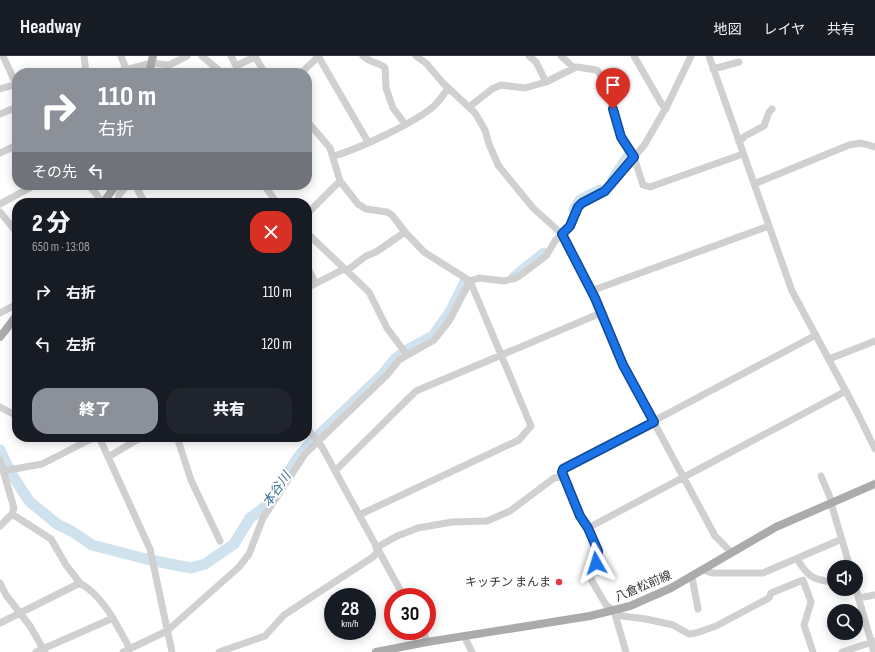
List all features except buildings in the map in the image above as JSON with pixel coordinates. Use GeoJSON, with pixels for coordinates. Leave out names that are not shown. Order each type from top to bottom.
{"type":"FeatureCollection","features":[{"type":"Feature","properties":{"kind":"main road"},"geometry":{"type":"LineString","coordinates":[[0,337],[12,321]]}},
{"type":"Feature","properties":{"kind":"main road","name":"八倉松前線"},"geometry":{"type":"LineString","coordinates":[[376,652],[614,611],[645,601],[703,570],[731,552],[776,527],[875,484]]}},
{"type":"Feature","properties":{"kind":"street"},"geometry":{"type":"LineString","coordinates":[[3,56],[12,74]]}},
{"type":"Feature","properties":{"kind":"street"},"geometry":{"type":"LineString","coordinates":[[84,56],[85,68]]}},
{"type":"Feature","properties":{"kind":"street"},"geometry":{"type":"LineString","coordinates":[[121,56],[126,68]]}},
{"type":"Feature","properties":{"kind":"street"},"geometry":{"type":"LineString","coordinates":[[129,68],[152,60],[168,65],[187,56]]}},
{"type":"Feature","properties":{"kind":"street"},"geometry":{"type":"LineString","coordinates":[[202,56],[216,68]]}},
{"type":"Feature","properties":{"kind":"street"},"geometry":{"type":"LineString","coordinates":[[231,56],[236,66],[250,58],[256,58],[262,68]]}},
{"type":"Feature","properties":{"kind":"street"},"geometry":{"type":"LineString","coordinates":[[306,68],[318,56],[368,142]]}},
{"type":"Feature","properties":{"kind":"street"},"geometry":{"type":"LineString","coordinates":[[363,56],[369,61],[379,64],[385,68],[386,88],[393,108],[405,124]]}},
{"type":"Feature","properties":{"kind":"street"},"geometry":{"type":"LineString","coordinates":[[416,56],[427,64],[448,88],[469,107],[482,124],[498,165],[533,208],[562,234],[591,291],[623,365],[715,536],[731,552]]}},
{"type":"Feature","properties":{"kind":"street"},"geometry":{"type":"LineString","coordinates":[[529,56],[536,62],[546,82]]}},
{"type":"Feature","properties":{"kind":"street"},"geometry":{"type":"LineString","coordinates":[[561,56],[574,68]]}},
{"type":"Feature","properties":{"kind":"street"},"geometry":{"type":"LineString","coordinates":[[634,56],[666,109]]}},
{"type":"Feature","properties":{"kind":"street"},"geometry":{"type":"LineString","coordinates":[[12,514],[51,539],[66,565],[80,583],[96,595],[113,618],[127,650],[167,631],[245,561],[250,554],[263,518],[301,459],[318,440],[387,375],[399,360],[429,344],[440,333],[449,320],[470,281],[479,278],[504,281],[518,277],[546,256],[562,234],[570,226],[578,207],[582,203],[605,191],[645,144],[666,109],[691,56]]}},
{"type":"Feature","properties":{"kind":"street"},"geometry":{"type":"LineString","coordinates":[[709,56],[792,291],[846,391],[875,449]]}},
{"type":"Feature","properties":{"kind":"street"},"geometry":{"type":"LineString","coordinates":[[713,70],[739,62]]}},
{"type":"Feature","properties":{"kind":"street"},"geometry":{"type":"LineString","coordinates":[[469,107],[492,89],[501,85],[525,88],[546,82],[574,68],[592,69],[601,74],[609,94],[621,137],[634,157],[643,185],[650,187],[743,154]]}},
{"type":"Feature","properties":{"kind":"street"},"geometry":{"type":"LineString","coordinates":[[0,89],[12,85]]}},
{"type":"Feature","properties":{"kind":"street"},"geometry":{"type":"LineString","coordinates":[[334,156],[368,142],[405,124],[435,105],[448,88]]}},
{"type":"Feature","properties":{"kind":"street"},"geometry":{"type":"LineString","coordinates":[[0,114],[12,109]]}},
{"type":"Feature","properties":{"kind":"street"},"geometry":{"type":"LineString","coordinates":[[739,142],[745,136],[764,126],[769,112],[772,109]]}},
{"type":"Feature","properties":{"kind":"street"},"geometry":{"type":"LineString","coordinates":[[312,127],[326,142],[334,156],[340,181],[348,194],[361,207],[387,212],[392,215],[405,232],[424,252],[470,281],[531,426],[527,433],[519,440],[359,515]]}},
{"type":"Feature","properties":{"kind":"street"},"geometry":{"type":"LineString","coordinates":[[754,184],[851,144],[861,142],[875,147]]}},
{"type":"Feature","properties":{"kind":"street"},"geometry":{"type":"LineString","coordinates":[[0,153],[12,147]]}},
{"type":"Feature","properties":{"kind":"street"},"geometry":{"type":"LineString","coordinates":[[312,209],[340,181]]}},
{"type":"Feature","properties":{"kind":"street"},"geometry":{"type":"LineString","coordinates":[[0,204],[26,190]]}},
{"type":"Feature","properties":{"kind":"street"},"geometry":{"type":"LineString","coordinates":[[93,190],[99,198]]}},
{"type":"Feature","properties":{"kind":"street"},"geometry":{"type":"LineString","coordinates":[[0,212],[12,227]]}},
{"type":"Feature","properties":{"kind":"street"},"geometry":{"type":"LineString","coordinates":[[591,291],[769,226]]}},
{"type":"Feature","properties":{"kind":"street"},"geometry":{"type":"LineString","coordinates":[[312,285],[349,269],[366,256],[376,252],[405,232]]}},
{"type":"Feature","properties":{"kind":"street"},"geometry":{"type":"LineString","coordinates":[[312,237],[369,292],[387,328],[407,355]]}},
{"type":"Feature","properties":{"kind":"street"},"geometry":{"type":"LineString","coordinates":[[312,276],[315,283]]}},
{"type":"Feature","properties":{"kind":"street"},"geometry":{"type":"LineString","coordinates":[[0,313],[12,307]]}},
{"type":"Feature","properties":{"kind":"street"},"geometry":{"type":"LineString","coordinates":[[336,470],[416,391],[601,313]]}},
{"type":"Feature","properties":{"kind":"street"},"geometry":{"type":"LineString","coordinates":[[803,580],[771,593],[768,598],[716,626],[696,633],[689,634],[673,626],[646,619],[622,616],[601,599],[592,581],[591,576],[598,551],[588,528],[580,516],[564,476],[563,469],[816,335]]}},
{"type":"Feature","properties":{"kind":"street"},"geometry":{"type":"LineString","coordinates":[[829,359],[875,341]]}},
{"type":"Feature","properties":{"kind":"street"},"geometry":{"type":"LineString","coordinates":[[588,528],[846,391]]}},
{"type":"Feature","properties":{"kind":"street"},"geometry":{"type":"LineString","coordinates":[[0,407],[12,413]]}},
{"type":"Feature","properties":{"kind":"street"},"geometry":{"type":"LineString","coordinates":[[312,433],[318,440],[336,470],[399,588]]}},
{"type":"Feature","properties":{"kind":"street"},"geometry":{"type":"LineString","coordinates":[[3,471],[42,464],[84,442]]}},
{"type":"Feature","properties":{"kind":"street"},"geometry":{"type":"LineString","coordinates":[[101,442],[150,549],[172,652]]}},
{"type":"Feature","properties":{"kind":"street"},"geometry":{"type":"LineString","coordinates":[[108,457],[134,442]]}},
{"type":"Feature","properties":{"kind":"street"},"geometry":{"type":"LineString","coordinates":[[179,442],[192,480],[220,542]]}},
{"type":"Feature","properties":{"kind":"street"},"geometry":{"type":"LineString","coordinates":[[0,460],[14,508],[12,514],[0,526]]}},
{"type":"Feature","properties":{"kind":"street"},"geometry":{"type":"LineString","coordinates":[[219,652],[265,636],[284,615],[373,557],[377,549],[396,536],[418,528],[452,522],[487,521],[510,511],[554,478],[564,476]]}},
{"type":"Feature","properties":{"kind":"street"},"geometry":{"type":"LineString","coordinates":[[821,476],[832,503],[848,560]]}},
{"type":"Feature","properties":{"kind":"street"},"geometry":{"type":"LineString","coordinates":[[703,570],[712,573],[762,573],[842,539]]}},
{"type":"Feature","properties":{"kind":"street"},"geometry":{"type":"LineString","coordinates":[[797,559],[804,572],[820,580],[827,581]]}},
{"type":"Feature","properties":{"kind":"street"},"geometry":{"type":"LineString","coordinates":[[804,572],[803,580],[811,602],[804,625],[813,652]]}},
{"type":"Feature","properties":{"kind":"street"},"geometry":{"type":"LineString","coordinates":[[692,576],[698,609]]}},
{"type":"Feature","properties":{"kind":"street"},"geometry":{"type":"LineString","coordinates":[[0,583],[6,595],[20,613],[44,650]]}},
{"type":"Feature","properties":{"kind":"street"},"geometry":{"type":"LineString","coordinates":[[0,623],[80,583]]}},
{"type":"Feature","properties":{"kind":"street"},"geometry":{"type":"LineString","coordinates":[[874,652],[873,642],[859,598],[875,595]]}},
{"type":"Feature","properties":{"kind":"street"},"geometry":{"type":"LineString","coordinates":[[614,611],[625,652]]}},
{"type":"Feature","properties":{"kind":"street"},"geometry":{"type":"LineString","coordinates":[[36,652],[44,650],[113,618]]}},
{"type":"Feature","properties":{"kind":"street"},"geometry":{"type":"LineString","coordinates":[[464,636],[472,652]]}},
{"type":"Feature","properties":{"kind":"street"},"geometry":{"type":"LineString","coordinates":[[842,652],[873,642]]}},
{"type":"Feature","properties":{"kind":"waterway","name":"本谷川"},"geometry":{"type":"LineString","coordinates":[[613,179],[629,155]]}},
{"type":"Feature","properties":{"kind":"waterway","name":"本谷川"},"geometry":{"type":"LineString","coordinates":[[574,210],[580,200],[600,190]]}},
{"type":"Feature","properties":{"kind":"waterway","name":"本谷川"},"geometry":{"type":"LineString","coordinates":[[514,277],[544,253]]}},
{"type":"Feature","properties":{"kind":"waterway","name":"本谷川"},"geometry":{"type":"LineString","coordinates":[[407,350],[433,336],[450,312],[465,282]]}},
{"type":"Feature","properties":{"kind":"waterway","name":"本谷川"},"geometry":{"type":"LineString","coordinates":[[320,434],[382,375],[395,359],[403,353]]}},
{"type":"Feature","properties":{"kind":"waterway","name":"本谷川"},"geometry":{"type":"LineString","coordinates":[[155,561],[191,568],[205,564],[234,544],[250,518],[265,507],[299,456],[311,442]]}},
{"type":"Feature","properties":{"kind":"waterway","name":"本谷川"},"geometry":{"type":"LineString","coordinates":[[0,450],[8,467]]}},
{"type":"Feature","properties":{"kind":"waterway","name":"本谷川"},"geometry":{"type":"LineString","coordinates":[[11,473],[29,501],[57,524],[73,532],[92,545],[150,560]]}},
{"type":"Feature","properties":{"kind":"place","name":"キッチン まんま"},"geometry":{"type":"Point","coordinates":[559,582]}},
{"type":"Feature","properties":{"kind":"route"},"geometry":{"type":"LineString","coordinates":[[596,563],[598,551],[592,542],[588,528],[582,520],[566,484],[562,472],[563,469],[654,422],[623,365],[595,298],[562,234],[573,222],[578,207],[588,199],[605,191],[634,157],[621,137],[613,109]]}}]}
